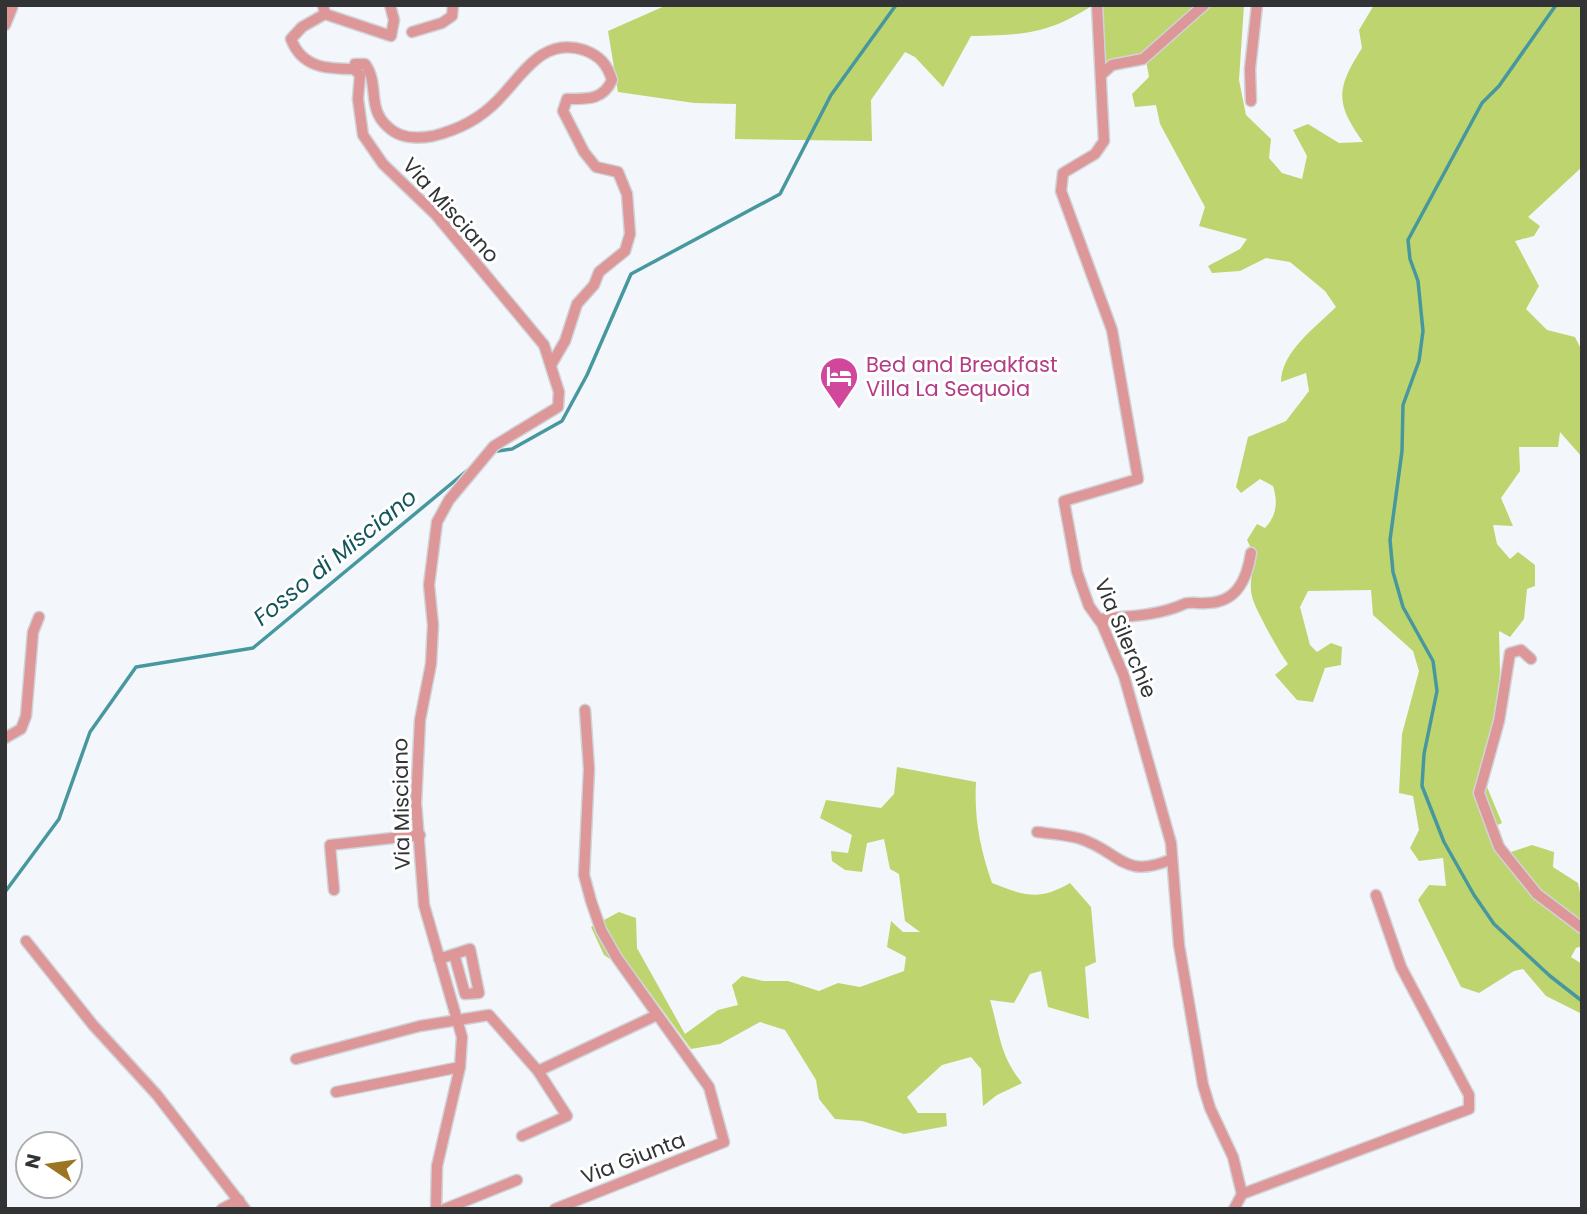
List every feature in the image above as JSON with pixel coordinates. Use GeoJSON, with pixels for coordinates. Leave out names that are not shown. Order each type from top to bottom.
{"type":"FeatureCollection","features":[{"type":"Feature","properties":{"kind":"street"},"geometry":{"type":"LineString","coordinates":[[5,25],[11,16],[12,8],[8,5]]}},
{"type":"Feature","properties":{"kind":"street"},"geometry":{"type":"LineString","coordinates":[[354,69],[330,69],[311,64],[295,51],[291,39],[324,10],[391,36],[394,20],[390,5]]}},
{"type":"Feature","properties":{"kind":"street"},"geometry":{"type":"LineString","coordinates":[[412,32],[442,23],[452,16],[453,5]]}},
{"type":"Feature","properties":{"kind":"street","name":"Via Silerchie"},"geometry":{"type":"LineString","coordinates":[[1097,5],[1104,141],[1095,154],[1063,173],[1061,191],[1112,330],[1138,479],[1064,501],[1077,572],[1089,606],[1099,619],[1131,698],[1171,843],[1179,945],[1203,1085],[1210,1108],[1233,1157],[1242,1194]]}},
{"type":"Feature","properties":{"kind":"street"},"geometry":{"type":"LineString","coordinates":[[1101,75],[1112,65],[1143,59],[1204,5]]}},
{"type":"Feature","properties":{"kind":"street"},"geometry":{"type":"LineString","coordinates":[[1251,102],[1250,69],[1257,5]]}},
{"type":"Feature","properties":{"kind":"street","name":"Via Misciano"},"geometry":{"type":"LineString","coordinates":[[436,1209],[440,1142],[460,1067],[462,1037],[424,905],[420,835],[417,761],[420,720],[431,664],[433,625],[429,584],[437,522],[449,500],[494,446],[558,407],[559,392],[544,345],[436,215],[383,164],[363,135],[358,99],[360,75],[354,69],[355,64],[365,64],[371,72],[373,104],[387,127],[404,137],[426,137],[454,131],[498,101],[521,70],[548,50],[579,49],[602,59],[608,67],[612,80],[607,91],[594,99],[568,99],[563,111],[584,152],[596,167],[618,172],[626,194],[630,234],[625,251],[599,272],[594,285],[577,304],[565,341],[551,365]]}},
{"type":"Feature","properties":{"kind":"street"},"geometry":{"type":"LineString","coordinates":[[1099,619],[1157,614],[1186,603],[1210,604],[1230,598],[1247,576],[1251,553]]}},
{"type":"Feature","properties":{"kind":"street"},"geometry":{"type":"LineString","coordinates":[[5,737],[22,729],[26,716],[33,632],[39,617]]}},
{"type":"Feature","properties":{"kind":"street"},"geometry":{"type":"LineString","coordinates":[[1531,659],[1521,650],[1510,653],[1499,721],[1479,793],[1499,847],[1537,894],[1582,928]]}},
{"type":"Feature","properties":{"kind":"street"},"geometry":{"type":"LineString","coordinates":[[538,1071],[657,1016],[601,930],[584,875],[589,769],[585,710]]}},
{"type":"Feature","properties":{"kind":"street"},"geometry":{"type":"LineString","coordinates":[[1038,832],[1079,838],[1120,863],[1144,869],[1172,859]]}},
{"type":"Feature","properties":{"kind":"street"},"geometry":{"type":"LineString","coordinates":[[334,890],[330,845],[420,835]]}},
{"type":"Feature","properties":{"kind":"street"},"geometry":{"type":"LineString","coordinates":[[1234,1209],[1242,1194],[1469,1109],[1469,1095],[1401,967],[1376,895]]}},
{"type":"Feature","properties":{"kind":"street"},"geometry":{"type":"LineString","coordinates":[[26,941],[93,1025],[172,1113],[242,1204],[222,1209]]}},
{"type":"Feature","properties":{"kind":"street"},"geometry":{"type":"LineString","coordinates":[[439,958],[454,954]]}},
{"type":"Feature","properties":{"kind":"street"},"geometry":{"type":"LineString","coordinates":[[296,1059],[458,1018],[489,1015],[538,1071],[567,1116],[522,1136]]}},
{"type":"Feature","properties":{"kind":"street","name":"Via Giunta"},"geometry":{"type":"LineString","coordinates":[[555,1209],[724,1142],[709,1087],[657,1016]]}},
{"type":"Feature","properties":{"kind":"street"},"geometry":{"type":"LineString","coordinates":[[336,1092],[460,1067]]}},
{"type":"Feature","properties":{"kind":"street"},"geometry":{"type":"LineString","coordinates":[[445,1209],[517,1180]]}},
{"type":"Feature","properties":{"kind":"green space"},"geometry":{"type":"Polygon","coordinates":[[[667,5],[1093,5],[1063,22],[1035,31],[971,36],[943,87],[915,57],[905,52],[871,100],[872,141],[735,139],[736,104],[694,103],[618,92],[608,31],[667,5]]]}},
{"type":"Feature","properties":{"kind":"green space"},"geometry":{"type":"Polygon","coordinates":[[[1098,5],[1244,5],[1239,80],[1246,115],[1271,139],[1269,158],[1282,173],[1302,179],[1307,156],[1293,130],[1308,124],[1339,143],[1363,142],[1347,117],[1342,96],[1347,74],[1362,48],[1359,30],[1374,5],[1582,5],[1582,167],[1528,217],[1540,226],[1534,236],[1515,241],[1539,286],[1526,309],[1547,330],[1575,337],[1582,351],[1582,457],[1560,432],[1558,447],[1519,447],[1520,471],[1501,498],[1513,526],[1493,525],[1497,544],[1510,559],[1518,552],[1535,565],[1535,586],[1527,589],[1524,619],[1510,637],[1499,631],[1500,671],[1493,759],[1487,787],[1502,823],[1487,830],[1502,855],[1532,845],[1554,852],[1553,867],[1578,883],[1582,902],[1582,946],[1576,948],[1571,957],[1582,964],[1582,1014],[1546,996],[1523,969],[1514,971],[1479,993],[1461,987],[1418,900],[1429,885],[1446,886],[1443,858],[1419,861],[1410,848],[1419,830],[1413,796],[1399,793],[1402,734],[1419,671],[1413,651],[1373,615],[1371,590],[1308,591],[1300,607],[1310,645],[1317,652],[1331,643],[1342,647],[1341,665],[1325,668],[1313,702],[1297,700],[1275,675],[1288,664],[1253,600],[1253,558],[1247,540],[1257,524],[1265,528],[1272,518],[1276,503],[1275,492],[1273,486],[1260,479],[1241,493],[1236,487],[1248,437],[1286,421],[1309,391],[1306,373],[1281,382],[1283,371],[1293,350],[1336,307],[1325,291],[1290,262],[1266,258],[1240,271],[1212,273],[1208,266],[1240,249],[1247,239],[1199,226],[1205,207],[1160,124],[1156,105],[1135,107],[1132,94],[1149,77],[1145,55],[1106,63],[1098,5]]]}},
{"type":"Feature","properties":{"kind":"green space"},"geometry":{"type":"Polygon","coordinates":[[[897,767],[976,782],[979,833],[992,883],[1032,895],[1059,889],[1070,883],[1091,907],[1096,962],[1085,967],[1089,1019],[1048,1007],[1041,971],[1030,974],[1014,1003],[990,1000],[1004,1053],[1022,1083],[997,1095],[983,1106],[981,1069],[971,1057],[942,1065],[907,1097],[918,1113],[946,1113],[947,1126],[904,1134],[862,1121],[835,1119],[819,1099],[816,1080],[785,1030],[760,1022],[720,1044],[691,1049],[639,978],[604,955],[591,927],[619,912],[636,918],[637,948],[685,1034],[718,1010],[738,1005],[732,985],[742,976],[763,981],[788,981],[819,991],[838,983],[860,987],[904,971],[906,957],[887,947],[891,921],[903,932],[920,932],[905,921],[899,874],[890,869],[884,839],[867,843],[862,872],[845,870],[832,861],[831,851],[848,853],[852,835],[820,818],[826,800],[881,808],[894,794],[897,767]]]}},
{"type":"Feature","properties":{"kind":"waterway","name":"Fosso di Misciano"},"geometry":{"type":"LineString","coordinates":[[491,452],[512,449],[562,421],[587,375],[631,274],[780,194],[831,95],[896,5]]}},
{"type":"Feature","properties":{"kind":"waterway"},"geometry":{"type":"LineString","coordinates":[[1556,5],[1499,86],[1482,103],[1408,240],[1410,259],[1418,281],[1423,331],[1419,361],[1403,405],[1402,451],[1390,540],[1393,572],[1403,607],[1433,661],[1437,691],[1424,754],[1422,786],[1444,842],[1494,924],[1550,976],[1582,1001]]}},
{"type":"Feature","properties":{"kind":"waterway","name":"Fosso di Misciano"},"geometry":{"type":"LineString","coordinates":[[5,892],[59,819],[90,732],[136,667],[253,648],[469,469]]}},
{"type":"Feature","properties":{"kind":"place","name":"Bed and Breakfast Villa La Sequoia"},"geometry":{"type":"Point","coordinates":[839,410]}}]}
